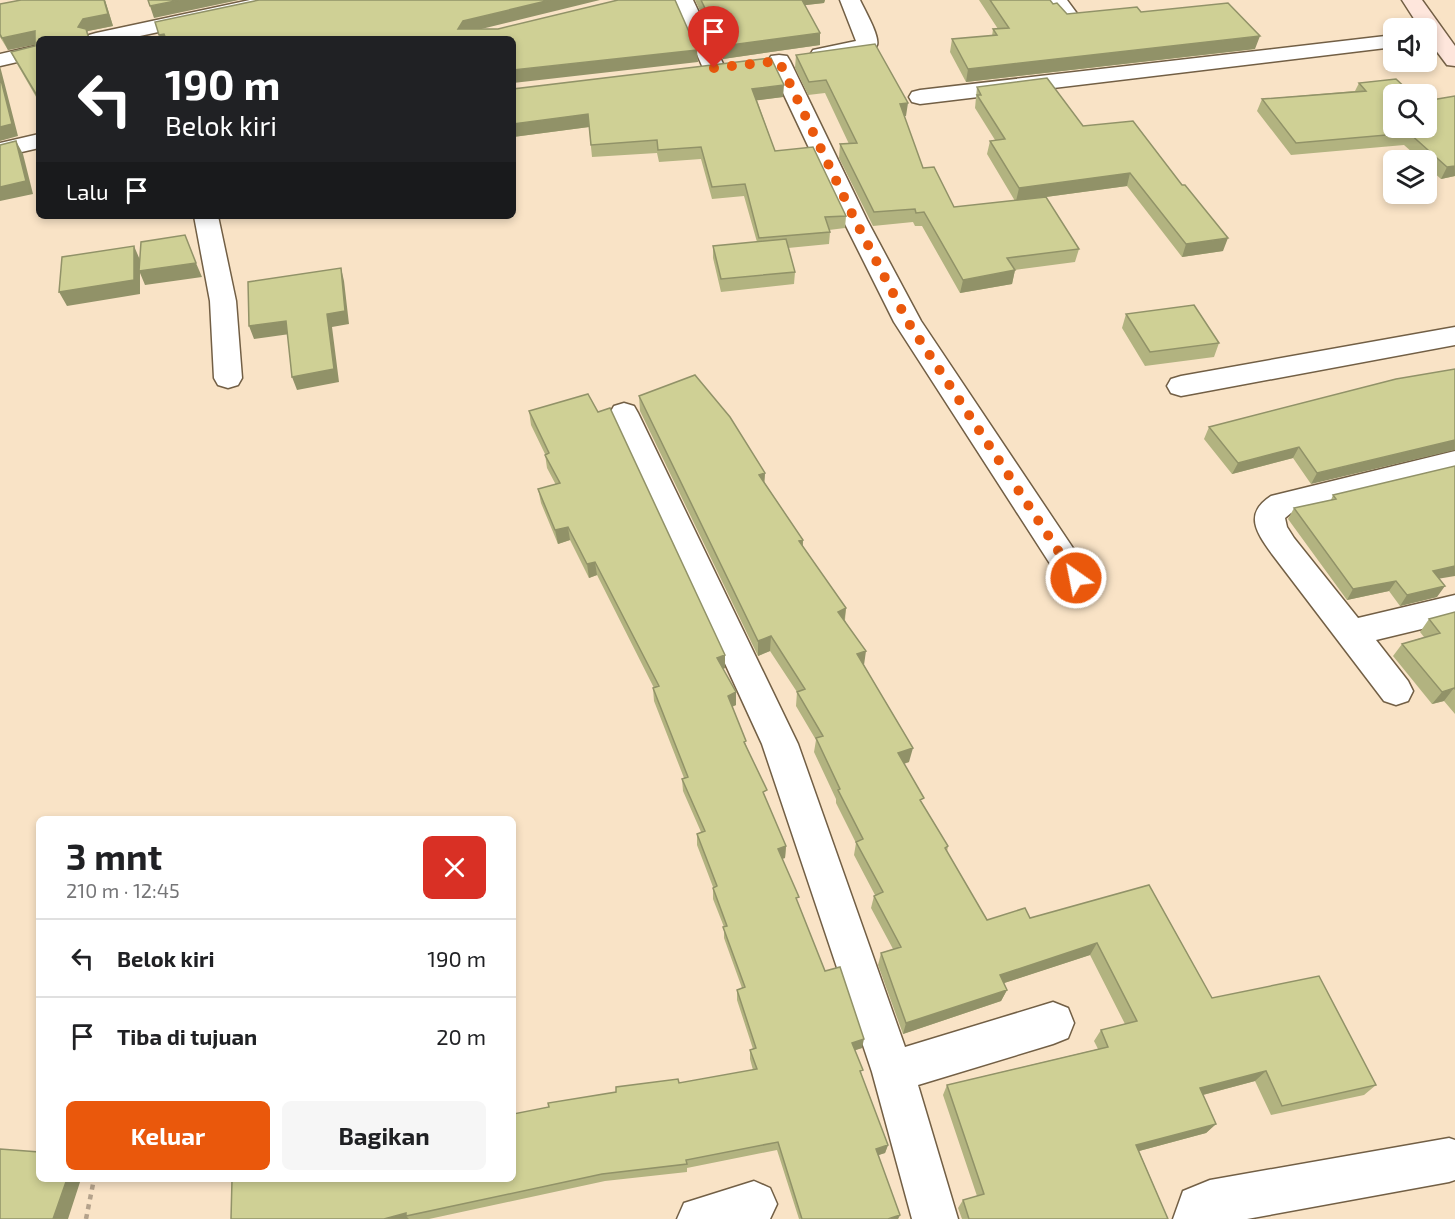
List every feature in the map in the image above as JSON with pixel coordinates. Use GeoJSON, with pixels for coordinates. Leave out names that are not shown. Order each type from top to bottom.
{"type":"FeatureCollection","features":[{"type":"Feature","properties":{"kind":"street"},"geometry":{"type":"LineString","coordinates":[[131,35],[279,0]]}},
{"type":"Feature","properties":{"kind":"street"},"geometry":{"type":"LineString","coordinates":[[682,0],[747,65],[855,220],[908,322],[1076,578]]}},
{"type":"Feature","properties":{"kind":"street"},"geometry":{"type":"LineString","coordinates":[[691,71],[853,50],[867,44],[867,37],[850,0]]}},
{"type":"Feature","properties":{"kind":"street"},"geometry":{"type":"LineString","coordinates":[[1056,0],[1071,19]]}},
{"type":"Feature","properties":{"kind":"street"},"geometry":{"type":"LineString","coordinates":[[1412,0],[1421,18]]}},
{"type":"Feature","properties":{"kind":"street"},"geometry":{"type":"LineString","coordinates":[[920,98],[1383,42]]}},
{"type":"Feature","properties":{"kind":"street"},"geometry":{"type":"LineString","coordinates":[[1437,43],[1455,60]]}},
{"type":"Feature","properties":{"kind":"street"},"geometry":{"type":"LineString","coordinates":[[0,60],[36,52]]}},
{"type":"Feature","properties":{"kind":"street"},"geometry":{"type":"LineString","coordinates":[[0,150],[36,142]]}},
{"type":"Feature","properties":{"kind":"street"},"geometry":{"type":"LineString","coordinates":[[207,219],[223,301],[228,378]]}},
{"type":"Feature","properties":{"kind":"street"},"geometry":{"type":"LineString","coordinates":[[1181,386],[1455,336]]}},
{"type":"Feature","properties":{"kind":"street"},"geometry":{"type":"LineString","coordinates":[[624,413],[780,744],[893,1072],[935,1219]]}},
{"type":"Feature","properties":{"kind":"street"},"geometry":{"type":"LineString","coordinates":[[1395,691],[1270,527],[1269,515],[1273,508],[1282,504],[1455,462]]}},
{"type":"Feature","properties":{"kind":"street"},"geometry":{"type":"LineString","coordinates":[[1352,633],[1455,608]]}},
{"type":"Feature","properties":{"kind":"street"},"geometry":{"type":"LineString","coordinates":[[893,1072],[1053,1023]]}},
{"type":"Feature","properties":{"kind":"street"},"geometry":{"type":"LineString","coordinates":[[1196,1219],[1199,1207],[1210,1203],[1449,1160]]}},
{"type":"Feature","properties":{"kind":"street"},"geometry":{"type":"LineString","coordinates":[[700,1219],[754,1204]]}},
{"type":"Feature","properties":{"kind":"path"},"geometry":{"type":"LineString","coordinates":[[86,1219],[93,1182]]}},
{"type":"Feature","properties":{"kind":"building"},"geometry":{"type":"Polygon","coordinates":[[[21,0],[104,0],[108,14],[83,19],[78,27],[86,29],[88,36],[36,36],[36,94],[11,52],[35,46],[35,31],[2,38],[0,4],[21,0]]]}},
{"type":"Feature","properties":{"kind":"building"},"geometry":{"type":"Polygon","coordinates":[[[148,0],[180,0],[150,6],[148,0]]]}},
{"type":"Feature","properties":{"kind":"building"},"geometry":{"type":"Polygon","coordinates":[[[259,0],[550,0],[463,21],[458,29],[498,29],[618,0],[675,0],[697,50],[516,70],[516,36],[165,36],[164,34],[159,35],[155,22],[259,0]]]}},
{"type":"Feature","properties":{"kind":"building"},"geometry":{"type":"Polygon","coordinates":[[[701,0],[802,0],[820,33],[723,46],[701,0]]]}},
{"type":"Feature","properties":{"kind":"building"},"geometry":{"type":"Polygon","coordinates":[[[990,0],[1050,0],[1053,4],[1057,3],[1067,14],[1137,7],[1141,12],[1228,3],[1260,36],[968,69],[952,39],[997,35],[993,29],[1009,28],[990,0]]]}},
{"type":"Feature","properties":{"kind":"building"},"geometry":{"type":"Polygon","coordinates":[[[875,44],[908,103],[900,104],[923,168],[934,167],[954,207],[1046,197],[1079,249],[1007,258],[1015,270],[963,280],[924,212],[916,213],[915,209],[874,212],[840,144],[857,143],[826,80],[809,82],[796,55],[875,44]]]}},
{"type":"Feature","properties":{"kind":"building"},"geometry":{"type":"Polygon","coordinates":[[[771,58],[784,85],[752,89],[775,151],[813,147],[846,216],[825,217],[830,232],[759,238],[745,184],[712,187],[701,147],[658,150],[657,140],[591,145],[588,114],[516,124],[516,89],[771,58]]]}},
{"type":"Feature","properties":{"kind":"building"},"geometry":{"type":"Polygon","coordinates":[[[0,76],[12,124],[0,127],[0,76]]]}},
{"type":"Feature","properties":{"kind":"building"},"geometry":{"type":"Polygon","coordinates":[[[1047,78],[1083,126],[1133,121],[1182,185],[1185,185],[1228,238],[1186,244],[1130,173],[1019,188],[990,141],[1005,139],[977,95],[981,95],[977,87],[1047,78]]]}},
{"type":"Feature","properties":{"kind":"building"},"geometry":{"type":"Polygon","coordinates":[[[1396,79],[1401,84],[1383,84],[1383,135],[1296,143],[1262,99],[1366,91],[1359,83],[1396,79]]]}},
{"type":"Feature","properties":{"kind":"building"},"geometry":{"type":"Polygon","coordinates":[[[1455,96],[1455,166],[1447,167],[1437,158],[1437,150],[1428,150],[1415,138],[1437,138],[1437,99],[1455,96]]]}},
{"type":"Feature","properties":{"kind":"building"},"geometry":{"type":"Polygon","coordinates":[[[16,141],[26,181],[0,187],[0,145],[16,141]]]}},
{"type":"Feature","properties":{"kind":"building"},"geometry":{"type":"Polygon","coordinates":[[[185,235],[196,263],[139,271],[141,242],[185,235]]]}},
{"type":"Feature","properties":{"kind":"building"},"geometry":{"type":"Polygon","coordinates":[[[786,239],[795,272],[721,279],[713,246],[786,239]]]}},
{"type":"Feature","properties":{"kind":"building"},"geometry":{"type":"Polygon","coordinates":[[[134,246],[134,280],[59,292],[62,257],[134,246]]]}},
{"type":"Feature","properties":{"kind":"building"},"geometry":{"type":"Polygon","coordinates":[[[341,268],[345,311],[327,314],[334,369],[292,377],[286,321],[249,326],[248,282],[341,268]]]}},
{"type":"Feature","properties":{"kind":"building"},"geometry":{"type":"Polygon","coordinates":[[[1194,305],[1219,343],[1150,352],[1126,314],[1194,305]]]}},
{"type":"Feature","properties":{"kind":"building"},"geometry":{"type":"Polygon","coordinates":[[[1455,369],[1455,440],[1317,473],[1299,447],[1238,463],[1209,427],[1396,379],[1455,369]]]}},
{"type":"Feature","properties":{"kind":"building"},"geometry":{"type":"Polygon","coordinates":[[[695,375],[730,417],[765,473],[759,475],[803,540],[799,541],[846,608],[838,612],[866,651],[857,654],[913,748],[898,753],[924,798],[920,800],[948,846],[945,848],[987,920],[1025,908],[1030,918],[1149,885],[1212,998],[1319,976],[1376,1085],[1282,1106],[1266,1071],[1200,1088],[1216,1124],[1136,1145],[1168,1219],[969,1219],[963,1200],[984,1194],[947,1085],[1108,1047],[1101,1030],[1137,1021],[1097,943],[1000,975],[1007,990],[906,1023],[881,953],[901,947],[874,896],[883,892],[856,842],[863,839],[838,790],[840,789],[816,738],[823,736],[797,692],[805,689],[771,636],[758,641],[639,396],[695,375]]]}},
{"type":"Feature","properties":{"kind":"building"},"geometry":{"type":"Polygon","coordinates":[[[588,394],[598,412],[610,408],[725,655],[717,658],[736,692],[728,696],[746,741],[744,742],[767,790],[763,792],[786,846],[778,849],[799,897],[796,898],[825,971],[840,967],[864,1039],[852,1043],[888,1145],[876,1149],[900,1215],[888,1219],[802,1219],[778,1142],[686,1160],[687,1164],[602,1174],[406,1216],[406,1213],[384,1219],[231,1219],[232,1182],[516,1182],[516,1113],[549,1107],[548,1103],[616,1092],[616,1087],[678,1079],[679,1083],[757,1069],[750,1050],[756,1048],[737,990],[745,987],[723,927],[727,926],[713,888],[717,886],[697,834],[705,831],[682,779],[688,777],[653,688],[659,686],[595,562],[587,564],[568,527],[555,530],[538,489],[560,483],[545,455],[549,453],[529,411],[588,394]]]}},
{"type":"Feature","properties":{"kind":"building"},"geometry":{"type":"Polygon","coordinates":[[[1455,466],[1455,566],[1433,571],[1445,586],[1407,595],[1396,581],[1353,589],[1294,508],[1336,499],[1333,495],[1455,466]]]}},
{"type":"Feature","properties":{"kind":"building"},"geometry":{"type":"Polygon","coordinates":[[[1455,612],[1455,689],[1442,692],[1402,644],[1440,633],[1429,619],[1455,612]]]}},
{"type":"Feature","properties":{"kind":"building"},"geometry":{"type":"Polygon","coordinates":[[[0,1149],[36,1152],[36,1182],[66,1182],[53,1219],[0,1219],[0,1149]]]}},
{"type":"Feature","properties":{"kind":"route"},"geometry":{"type":"LineString","coordinates":[[714,68],[779,61],[855,220],[908,322],[1076,578]]}}]}
